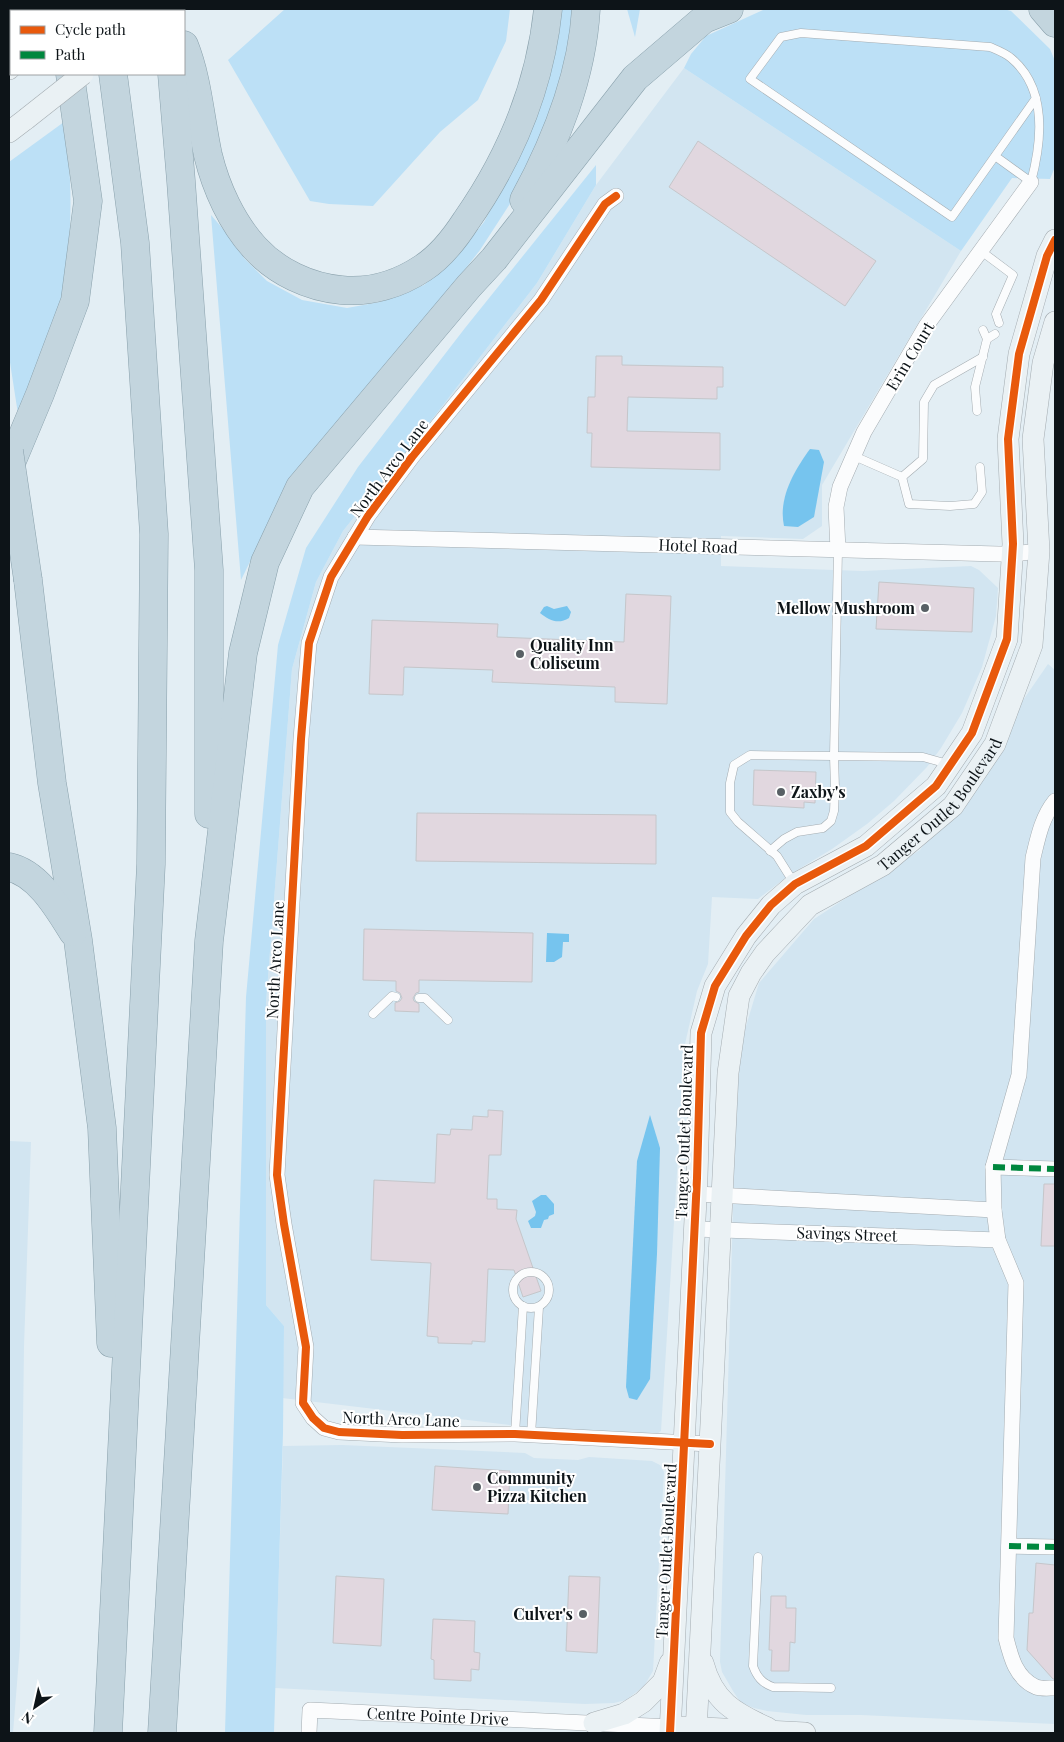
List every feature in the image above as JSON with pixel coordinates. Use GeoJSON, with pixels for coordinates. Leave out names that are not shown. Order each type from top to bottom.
{"type":"FeatureCollection","features":[{"type":"Feature","properties":{"kind":"highway"},"geometry":{"type":"LineString","coordinates":[[185,47],[192,63],[208,156],[222,196],[237,224],[255,248],[276,267],[298,279],[328,289],[355,292],[389,285],[425,268],[458,233],[477,206],[511,146],[523,115],[533,83],[548,9]]}},
{"type":"Feature","properties":{"kind":"highway"},"geometry":{"type":"LineString","coordinates":[[469,286],[525,200],[553,141],[577,74],[586,9]]}},
{"type":"Feature","properties":{"kind":"highway"},"geometry":{"type":"LineString","coordinates":[[162,1731],[209,940],[243,653],[265,562],[300,487],[469,286],[494,259],[635,78],[704,19],[729,9]]}},
{"type":"Feature","properties":{"kind":"highway"},"geometry":{"type":"LineString","coordinates":[[1043,9],[1055,23]]}},
{"type":"Feature","properties":{"kind":"highway"},"geometry":{"type":"LineString","coordinates":[[9,468],[40,394],[75,301],[88,201],[70,75]]}},
{"type":"Feature","properties":{"kind":"highway"},"geometry":{"type":"LineString","coordinates":[[108,1733],[152,864],[154,534],[136,243],[113,75]]}},
{"type":"Feature","properties":{"kind":"highway"},"geometry":{"type":"LineString","coordinates":[[172,75],[209,570],[209,940]]}},
{"type":"Feature","properties":{"kind":"highway"},"geometry":{"type":"LineString","coordinates":[[9,451],[28,580],[52,783],[78,940],[102,1128],[118,1517]]}},
{"type":"Feature","properties":{"kind":"highway"},"geometry":{"type":"LineString","coordinates":[[9,867],[16,869],[41,888],[59,909],[78,940]]}},
{"type":"Feature","properties":{"kind":"street"},"geometry":{"type":"LineString","coordinates":[[9,132],[82,75]]}},
{"type":"Feature","properties":{"kind":"street","name":"Erin Court"},"geometry":{"type":"LineString","coordinates":[[838,550],[836,507],[840,487],[864,432],[926,326],[1031,182]]}},
{"type":"Feature","properties":{"kind":"street","name":"North Arco Lane"},"geometry":{"type":"LineString","coordinates":[[616,196],[606,204],[541,300],[412,457],[368,516],[331,577],[309,644],[277,1175],[306,1347],[303,1403],[313,1418],[324,1428],[339,1432],[402,1435],[515,1434],[710,1444]]}},
{"type":"Feature","properties":{"kind":"street","name":"Tanger Outlet Boulevard"},"geometry":{"type":"LineString","coordinates":[[670,1730],[697,1194],[701,1034],[715,986],[746,936],[771,905],[795,884],[866,846],[936,786],[972,734],[1007,639],[1013,554],[1008,439],[1019,354],[1047,256],[1055,240]]}},
{"type":"Feature","properties":{"kind":"street","name":"Tanger Outlet Boulevard"},"geometry":{"type":"LineString","coordinates":[[696,1731],[728,1073],[739,996],[751,973],[765,953],[810,905],[883,865],[953,806],[995,744],[1032,645],[1039,551],[1033,439],[1043,363],[1055,322]]}},
{"type":"Feature","properties":{"kind":"street","name":"Hotel Road"},"geometry":{"type":"LineString","coordinates":[[356,537],[1013,554],[1039,551]]}},
{"type":"Feature","properties":{"kind":"street"},"geometry":{"type":"LineString","coordinates":[[1055,801],[1050,807],[1040,830],[1033,858],[1019,1075],[993,1167],[994,1210],[998,1240],[1016,1283],[1006,1638],[1012,1660],[1021,1677],[1037,1688],[1055,1688]]}},
{"type":"Feature","properties":{"kind":"street"},"geometry":{"type":"LineString","coordinates":[[993,1167],[1055,1169]]}},
{"type":"Feature","properties":{"kind":"street","name":"Savings Street"},"geometry":{"type":"LineString","coordinates":[[697,1194],[994,1210]]}},
{"type":"Feature","properties":{"kind":"street","name":"Savings Street"},"geometry":{"type":"LineString","coordinates":[[695,1229],[998,1240]]}},
{"type":"Feature","properties":{"kind":"street"},"geometry":{"type":"LineString","coordinates":[[1009,1546],[1055,1547]]}},
{"type":"Feature","properties":{"kind":"street"},"geometry":{"type":"LineString","coordinates":[[594,1723],[624,1714],[642,1702],[664,1682],[675,1651]]}},
{"type":"Feature","properties":{"kind":"street"},"geometry":{"type":"LineString","coordinates":[[700,1653],[706,1674],[714,1691],[725,1704],[749,1720],[780,1732]]}},
{"type":"Feature","properties":{"kind":"street","name":"Centre Pointe Drive"},"geometry":{"type":"LineString","coordinates":[[309,1733],[310,1710],[594,1723],[670,1730],[805,1733]]}},
{"type":"Feature","properties":{"kind":"lane"},"geometry":{"type":"LineString","coordinates":[[995,156],[1031,182],[1036,166],[1040,127],[1036,98],[1028,77],[1010,57],[990,47],[801,33],[781,37],[750,79],[952,217],[995,156],[1036,98]]}},
{"type":"Feature","properties":{"kind":"lane"},"geometry":{"type":"LineString","coordinates":[[981,251],[1013,275],[996,314],[988,318]]}},
{"type":"Feature","properties":{"kind":"lane"},"geometry":{"type":"LineString","coordinates":[[996,314],[999,323]]}},
{"type":"Feature","properties":{"kind":"lane"},"geometry":{"type":"LineString","coordinates":[[984,330],[988,340]]}},
{"type":"Feature","properties":{"kind":"lane"},"geometry":{"type":"LineString","coordinates":[[977,411],[976,387],[983,357],[988,340],[995,334]]}},
{"type":"Feature","properties":{"kind":"lane"},"geometry":{"type":"LineString","coordinates":[[902,477],[923,459],[924,402],[934,385],[983,357]]}},
{"type":"Feature","properties":{"kind":"lane"},"geometry":{"type":"LineString","coordinates":[[854,456],[902,477]]}},
{"type":"Feature","properties":{"kind":"lane"},"geometry":{"type":"LineString","coordinates":[[902,477],[909,504],[950,506],[974,504],[982,492],[980,467]]}},
{"type":"Feature","properties":{"kind":"lane"},"geometry":{"type":"LineString","coordinates":[[770,851],[784,839],[797,832],[823,828],[831,821],[836,788],[834,756],[838,550]]}},
{"type":"Feature","properties":{"kind":"lane"},"geometry":{"type":"LineString","coordinates":[[795,884],[777,856],[738,822],[730,812],[730,783],[734,765],[750,755],[923,757],[951,765]]}},
{"type":"Feature","properties":{"kind":"lane"},"geometry":{"type":"LineString","coordinates":[[373,1014],[392,996],[396,997]]}},
{"type":"Feature","properties":{"kind":"lane"},"geometry":{"type":"LineString","coordinates":[[419,998],[426,998],[448,1020]]}},
{"type":"Feature","properties":{"kind":"lane"},"geometry":{"type":"LineString","coordinates":[[532,1272],[543,1277],[550,1287],[548,1299],[534,1309],[522,1306],[515,1298],[514,1285],[521,1276],[532,1272]]}},
{"type":"Feature","properties":{"kind":"lane"},"geometry":{"type":"LineString","coordinates":[[515,1434],[522,1306]]}},
{"type":"Feature","properties":{"kind":"lane"},"geometry":{"type":"LineString","coordinates":[[531,1435],[539,1307]]}},
{"type":"Feature","properties":{"kind":"lane"},"geometry":{"type":"LineString","coordinates":[[758,1557],[753,1666],[757,1676],[765,1684],[773,1687],[831,1688]]}},
{"type":"Feature","properties":{"kind":"shaded area"},"geometry":{"type":"Polygon","coordinates":[[[9,9],[50,9],[10,10],[9,47],[9,9]]]}},
{"type":"Feature","properties":{"kind":"shaded area"},"geometry":{"type":"Polygon","coordinates":[[[285,9],[510,9],[506,41],[478,100],[440,132],[373,206],[310,201],[228,60],[285,9]]]}},
{"type":"Feature","properties":{"kind":"shaded area"},"geometry":{"type":"Polygon","coordinates":[[[560,9],[576,9],[548,133],[515,196],[480,250],[271,519],[241,580],[211,215],[230,237],[244,258],[267,281],[302,300],[347,308],[380,302],[424,285],[456,257],[484,222],[521,153],[548,83],[559,33],[560,9]]]}},
{"type":"Feature","properties":{"kind":"shaded area"},"geometry":{"type":"Polygon","coordinates":[[[627,9],[640,9],[635,37],[627,9]]]}},
{"type":"Feature","properties":{"kind":"shaded area"},"geometry":{"type":"Polygon","coordinates":[[[769,9],[1004,9],[1011,11],[1050,49],[1055,61],[1055,167],[1050,179],[1012,178],[961,251],[684,68],[691,54],[706,36],[769,9]]]}},
{"type":"Feature","properties":{"kind":"shaded area"},"geometry":{"type":"Polygon","coordinates":[[[684,68],[961,251],[822,485],[822,526],[803,539],[721,536],[721,566],[863,571],[971,566],[979,570],[998,588],[996,616],[982,667],[962,713],[941,748],[927,767],[894,801],[867,824],[832,849],[789,875],[758,899],[712,897],[708,964],[697,991],[685,1044],[661,1431],[654,1436],[551,1430],[282,1398],[284,1326],[266,1305],[266,1003],[292,669],[316,582],[343,531],[537,283],[596,185],[684,68]]]}},
{"type":"Feature","properties":{"kind":"shaded area"},"geometry":{"type":"Polygon","coordinates":[[[64,122],[70,177],[70,234],[64,291],[49,355],[20,427],[9,356],[9,162],[64,122]]]}},
{"type":"Feature","properties":{"kind":"shaded area"},"geometry":{"type":"Polygon","coordinates":[[[596,165],[596,185],[537,283],[343,531],[316,582],[292,669],[266,1003],[266,1305],[284,1326],[283,1433],[274,1733],[225,1733],[246,997],[278,645],[306,548],[358,467],[465,328],[596,165]]]}},
{"type":"Feature","properties":{"kind":"shaded area"},"geometry":{"type":"Polygon","coordinates":[[[1048,664],[1055,670],[1055,1724],[861,1715],[806,1715],[754,1708],[741,1703],[722,1672],[720,1662],[735,1140],[740,1046],[759,983],[814,919],[920,850],[1048,664]]]}},
{"type":"Feature","properties":{"kind":"shaded area"},"geometry":{"type":"Polygon","coordinates":[[[9,1141],[31,1142],[24,1347],[20,1646],[13,1733],[9,1733],[9,1141]]]}},
{"type":"Feature","properties":{"kind":"shaded area"},"geometry":{"type":"Polygon","coordinates":[[[342,1445],[525,1453],[534,1458],[578,1460],[589,1457],[652,1461],[660,1465],[664,1472],[653,1671],[644,1686],[626,1700],[614,1703],[585,1704],[275,1688],[283,1446],[342,1445]]]}},
{"type":"Feature","properties":{"kind":"water"},"geometry":{"type":"Polygon","coordinates":[[[810,449],[819,450],[824,462],[814,517],[798,527],[784,526],[783,505],[785,495],[798,466],[810,449]]]}},
{"type":"Feature","properties":{"kind":"water"},"geometry":{"type":"Polygon","coordinates":[[[547,606],[554,609],[567,606],[571,612],[569,618],[554,621],[547,618],[540,613],[547,606]]]}},
{"type":"Feature","properties":{"kind":"water"},"geometry":{"type":"Polygon","coordinates":[[[547,933],[569,934],[569,942],[563,942],[562,957],[554,962],[546,962],[547,933]]]}},
{"type":"Feature","properties":{"kind":"water"},"geometry":{"type":"Polygon","coordinates":[[[650,1115],[660,1148],[657,1254],[650,1379],[637,1400],[629,1398],[626,1387],[637,1161],[650,1115]]]}},
{"type":"Feature","properties":{"kind":"water"},"geometry":{"type":"Polygon","coordinates":[[[541,1195],[546,1195],[554,1204],[554,1214],[544,1220],[541,1228],[531,1228],[528,1221],[535,1216],[536,1212],[532,1201],[541,1195]]]}},
{"type":"Feature","properties":{"kind":"building"},"geometry":{"type":"Polygon","coordinates":[[[698,141],[876,261],[845,306],[669,187],[698,141]]]}},
{"type":"Feature","properties":{"kind":"building"},"geometry":{"type":"Polygon","coordinates":[[[596,356],[622,356],[622,365],[723,367],[723,387],[717,387],[717,399],[628,397],[627,431],[720,433],[720,470],[591,467],[592,433],[587,433],[588,397],[595,397],[596,356]]]}},
{"type":"Feature","properties":{"kind":"building","name":"Mellow Mushroom"},"geometry":{"type":"Polygon","coordinates":[[[879,582],[974,588],[972,632],[876,629],[879,582]]]}},
{"type":"Feature","properties":{"kind":"building","name":"Quality Inn Coliseum"},"geometry":{"type":"Polygon","coordinates":[[[626,594],[671,596],[667,704],[615,702],[615,687],[492,682],[493,670],[404,667],[403,695],[369,694],[372,620],[498,624],[497,637],[624,642],[626,594]]]}},
{"type":"Feature","properties":{"kind":"building"},"geometry":{"type":"Polygon","coordinates":[[[754,770],[816,772],[815,803],[804,802],[804,808],[753,805],[754,770]]]}},
{"type":"Feature","properties":{"kind":"building"},"geometry":{"type":"Polygon","coordinates":[[[417,813],[656,815],[656,864],[416,861],[417,813]]]}},
{"type":"Feature","properties":{"kind":"building"},"geometry":{"type":"Polygon","coordinates":[[[364,929],[533,933],[532,982],[419,980],[419,992],[413,998],[419,1004],[419,1012],[395,1011],[395,1003],[402,998],[400,993],[396,991],[396,981],[363,980],[364,929]]]}},
{"type":"Feature","properties":{"kind":"building"},"geometry":{"type":"Polygon","coordinates":[[[488,1110],[503,1111],[501,1155],[489,1155],[487,1199],[497,1199],[497,1209],[517,1210],[516,1219],[541,1291],[523,1297],[514,1270],[488,1269],[485,1342],[472,1341],[472,1344],[438,1343],[438,1337],[427,1336],[431,1263],[371,1260],[374,1180],[435,1183],[437,1134],[450,1135],[451,1129],[472,1130],[473,1116],[488,1117],[488,1110]]]}},
{"type":"Feature","properties":{"kind":"building"},"geometry":{"type":"Polygon","coordinates":[[[1044,1184],[1055,1184],[1055,1246],[1041,1246],[1044,1184]]]}},
{"type":"Feature","properties":{"kind":"building"},"geometry":{"type":"Polygon","coordinates":[[[435,1466],[510,1471],[508,1514],[432,1510],[435,1466]]]}},
{"type":"Feature","properties":{"kind":"building"},"geometry":{"type":"Polygon","coordinates":[[[1036,1563],[1055,1565],[1055,1679],[1027,1650],[1029,1613],[1033,1613],[1036,1563]]]}},
{"type":"Feature","properties":{"kind":"building"},"geometry":{"type":"Polygon","coordinates":[[[336,1576],[384,1579],[381,1646],[333,1643],[336,1576]]]}},
{"type":"Feature","properties":{"kind":"building","name":"Culver's"},"geometry":{"type":"Polygon","coordinates":[[[569,1576],[600,1577],[597,1653],[566,1651],[569,1576]]]}},
{"type":"Feature","properties":{"kind":"building"},"geometry":{"type":"Polygon","coordinates":[[[771,1596],[786,1596],[786,1608],[796,1608],[795,1643],[790,1642],[789,1671],[771,1671],[772,1650],[769,1650],[771,1596]]]}},
{"type":"Feature","properties":{"kind":"building"},"geometry":{"type":"Polygon","coordinates":[[[433,1619],[475,1621],[474,1652],[480,1653],[479,1670],[471,1669],[471,1681],[434,1679],[434,1660],[431,1659],[433,1619]]]}},
{"type":"Feature","properties":{"kind":"marked path"},"geometry":{"type":"LineString","coordinates":[[993,1167],[1055,1169]]}},
{"type":"Feature","properties":{"kind":"marked path"},"geometry":{"type":"LineString","coordinates":[[1009,1546],[1055,1547]]}},
{"type":"Feature","properties":{"kind":"cycle path"},"geometry":{"type":"LineString","coordinates":[[616,196],[605,204],[541,300],[412,457],[368,516],[331,577],[309,643],[301,739],[277,1175],[306,1347],[303,1403],[313,1418],[324,1428],[339,1432],[402,1435],[515,1434],[710,1444]]}},
{"type":"Feature","properties":{"kind":"cycle path"},"geometry":{"type":"LineString","coordinates":[[670,1733],[697,1178],[701,1033],[715,986],[746,936],[771,905],[795,884],[866,846],[936,786],[972,733],[1007,639],[1013,544],[1008,439],[1019,354],[1047,256],[1055,240]]}},
{"type":"Feature","properties":{"kind":"place","name":"Mellow Mushroom"},"geometry":{"type":"Point","coordinates":[925,608]}},
{"type":"Feature","properties":{"kind":"place","name":"Quality Inn Coliseum"},"geometry":{"type":"Point","coordinates":[520,654]}},
{"type":"Feature","properties":{"kind":"place","name":"Zaxby's"},"geometry":{"type":"Point","coordinates":[781,792]}},
{"type":"Feature","properties":{"kind":"place","name":"Community Pizza Kitchen"},"geometry":{"type":"Point","coordinates":[477,1487]}},
{"type":"Feature","properties":{"kind":"place","name":"Culver's"},"geometry":{"type":"Point","coordinates":[583,1614]}}]}
